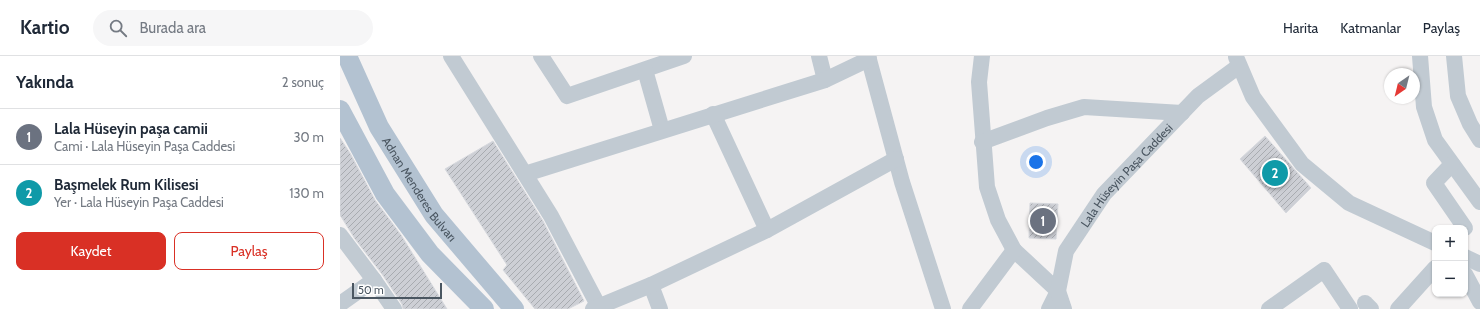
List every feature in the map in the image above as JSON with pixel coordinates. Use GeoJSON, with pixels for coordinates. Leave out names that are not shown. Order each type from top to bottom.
{"type":"FeatureCollection","features":[{"type":"Feature","properties":{"kind":"main road","name":"Adnan Menderes Bulvarı"},"geometry":{"type":"LineString","coordinates":[[347,56],[379,127],[434,215],[514,309]]}},
{"type":"Feature","properties":{"kind":"main road"},"geometry":{"type":"LineString","coordinates":[[340,110],[385,194],[430,254],[484,309]]}},
{"type":"Feature","properties":{"kind":"street"},"geometry":{"type":"LineString","coordinates":[[541,56],[567,96],[684,56]]}},
{"type":"Feature","properties":{"kind":"street"},"geometry":{"type":"LineString","coordinates":[[819,56],[825,80]]}},
{"type":"Feature","properties":{"kind":"street"},"geometry":{"type":"LineString","coordinates":[[982,56],[979,82],[982,142],[987,187],[998,220],[1014,250],[1058,291],[1049,309]]}},
{"type":"Feature","properties":{"kind":"street"},"geometry":{"type":"LineString","coordinates":[[1420,56],[1424,107],[1435,140],[1480,202]]}},
{"type":"Feature","properties":{"kind":"street"},"geometry":{"type":"LineString","coordinates":[[1454,56],[1458,96],[1470,124],[1480,140]]}},
{"type":"Feature","properties":{"kind":"street"},"geometry":{"type":"LineString","coordinates":[[453,57],[551,216],[596,308],[767,230],[896,159]]}},
{"type":"Feature","properties":{"kind":"street"},"geometry":{"type":"LineString","coordinates":[[525,174],[825,80],[868,58],[896,159],[943,309]]}},
{"type":"Feature","properties":{"kind":"street"},"geometry":{"type":"LineString","coordinates":[[1237,61],[1252,97],[1302,164],[1349,203],[1432,242]]}},
{"type":"Feature","properties":{"kind":"street","name":"Lala Hüseyin Paşa Caddesi"},"geometry":{"type":"LineString","coordinates":[[1064,309],[1058,291],[1066,251],[1104,194],[1198,96],[1237,61]]}},
{"type":"Feature","properties":{"kind":"street"},"geometry":{"type":"LineString","coordinates":[[645,70],[662,130]]}},
{"type":"Feature","properties":{"kind":"street"},"geometry":{"type":"LineString","coordinates":[[982,142],[1047,118],[1084,107],[1182,113]]}},
{"type":"Feature","properties":{"kind":"street"},"geometry":{"type":"LineString","coordinates":[[713,114],[767,230]]}},
{"type":"Feature","properties":{"kind":"street"},"geometry":{"type":"LineString","coordinates":[[1452,164],[1434,182],[1462,225]]}},
{"type":"Feature","properties":{"kind":"street"},"geometry":{"type":"LineString","coordinates":[[340,234],[394,309]]}},
{"type":"Feature","properties":{"kind":"street"},"geometry":{"type":"LineString","coordinates":[[970,309],[1014,250]]}},
{"type":"Feature","properties":{"kind":"street"},"geometry":{"type":"LineString","coordinates":[[1468,258],[1480,264]]}},
{"type":"Feature","properties":{"kind":"street"},"geometry":{"type":"LineString","coordinates":[[1273,308],[1324,270],[1350,309]]}},
{"type":"Feature","properties":{"kind":"street"},"geometry":{"type":"LineString","coordinates":[[1398,309],[1432,271]]}},
{"type":"Feature","properties":{"kind":"street"},"geometry":{"type":"LineString","coordinates":[[340,304],[374,280]]}},
{"type":"Feature","properties":{"kind":"street"},"geometry":{"type":"LineString","coordinates":[[1468,280],[1480,302]]}},
{"type":"Feature","properties":{"kind":"street"},"geometry":{"type":"LineString","coordinates":[[651,284],[660,309]]}},
{"type":"Feature","properties":{"kind":"building"},"geometry":{"type":"Polygon","coordinates":[[[1265,136],[1311,188],[1286,213],[1240,159],[1265,136]]]}},
{"type":"Feature","properties":{"kind":"building"},"geometry":{"type":"Polygon","coordinates":[[[340,138],[350,153],[375,200],[401,235],[447,309],[403,309],[402,304],[382,274],[355,239],[340,215],[340,138]]]}},
{"type":"Feature","properties":{"kind":"building"},"geometry":{"type":"Polygon","coordinates":[[[493,141],[543,221],[584,301],[568,309],[535,309],[503,270],[507,265],[445,169],[493,141]]]}},
{"type":"Feature","properties":{"kind":"building"},"geometry":{"type":"Polygon","coordinates":[[[1030,203],[1058,204],[1056,239],[1029,238],[1030,203]]]}},
{"type":"Feature","properties":{"kind":"place","name":"Başmelek Rum Kilisesi"},"geometry":{"type":"Point","coordinates":[1275,173]}},
{"type":"Feature","properties":{"kind":"place","name":"Lala Hüseyin paşa camii"},"geometry":{"type":"Point","coordinates":[1043,221]}}]}
